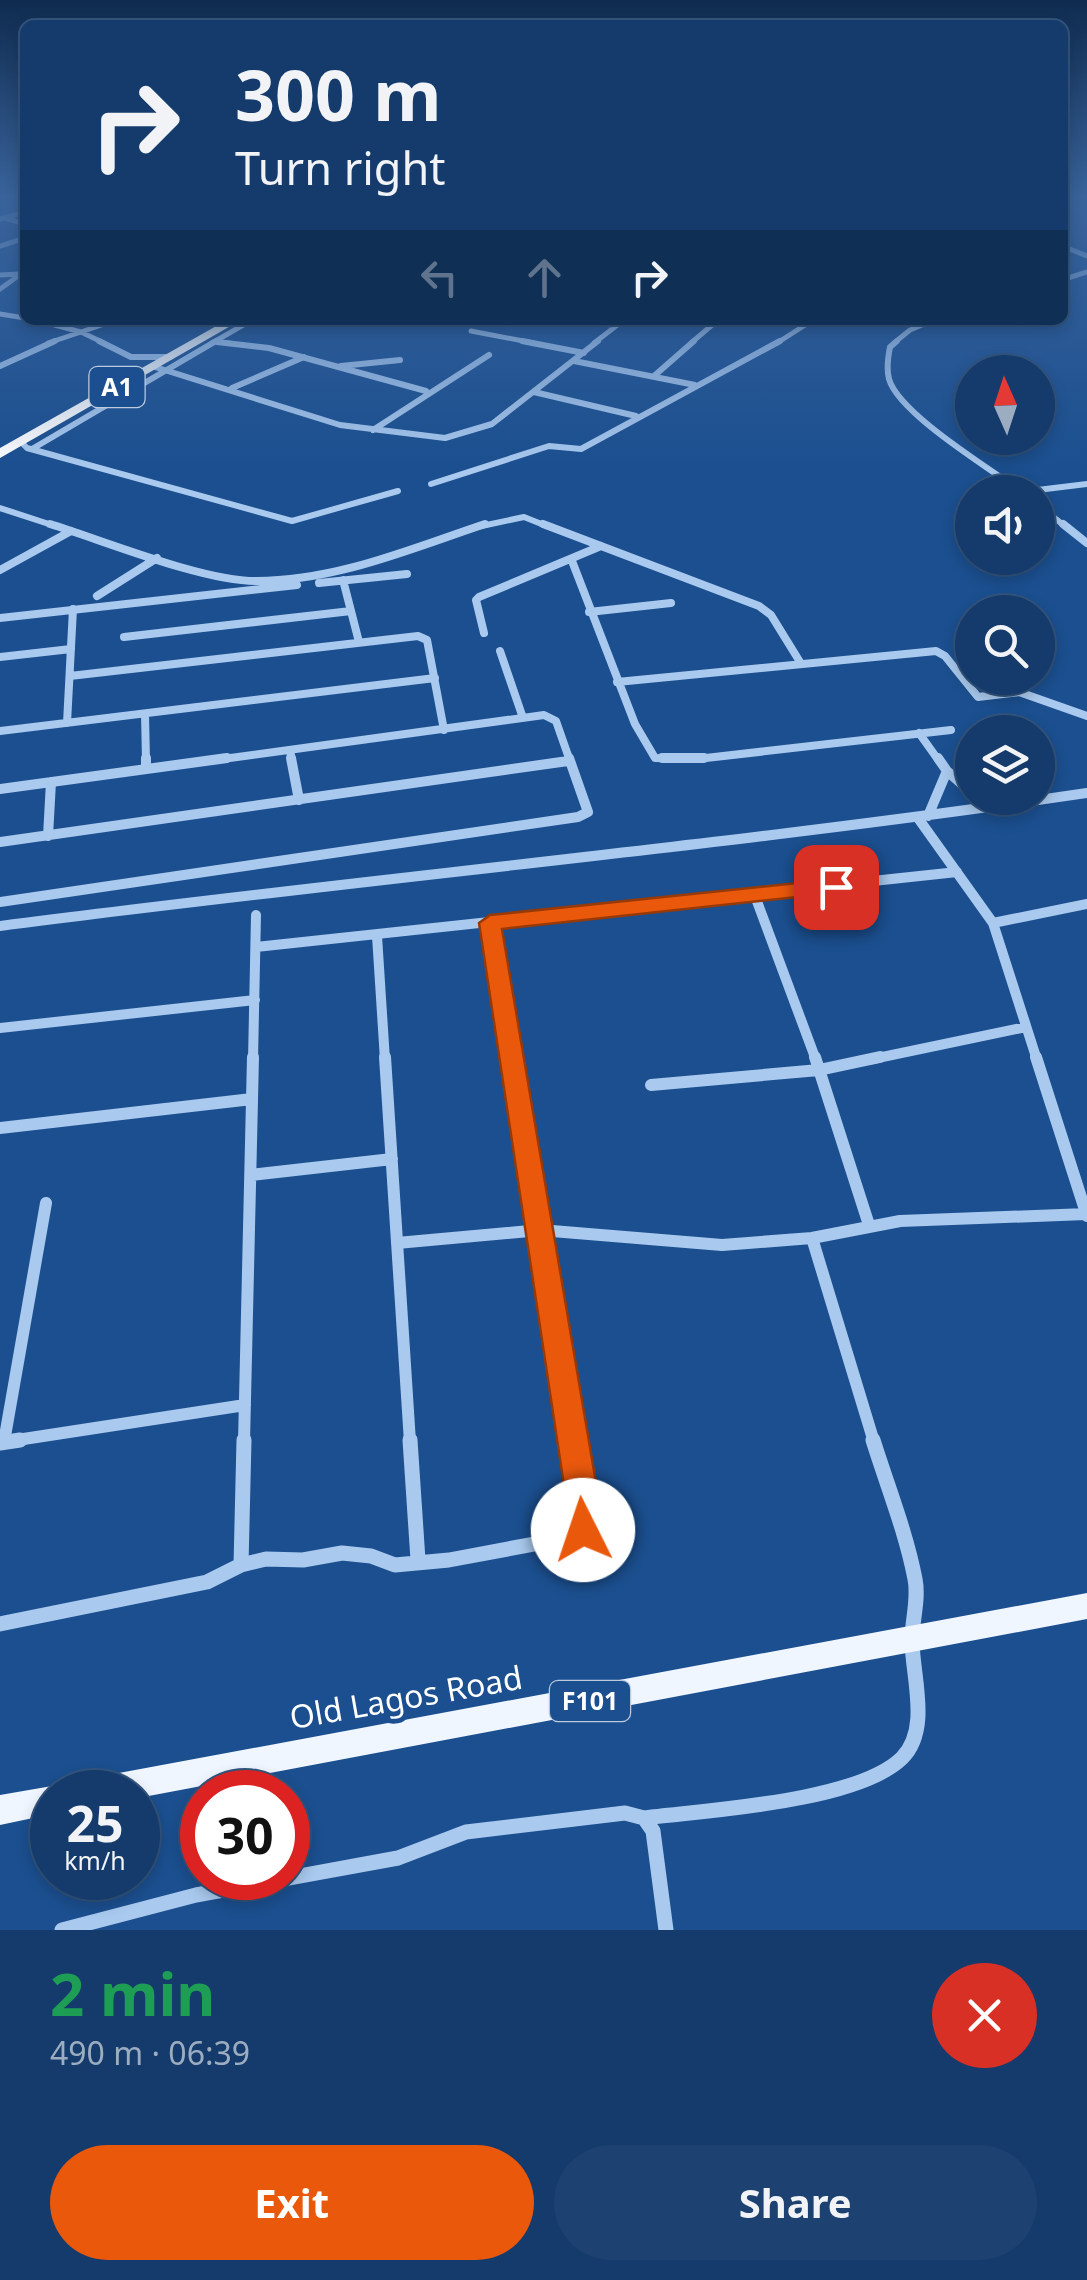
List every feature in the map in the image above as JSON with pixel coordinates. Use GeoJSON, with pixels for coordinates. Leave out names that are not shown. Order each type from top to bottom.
{"type":"FeatureCollection","features":[{"type":"Feature","properties":{"kind":"highway","name":"A1"},"geometry":{"type":"LineString","coordinates":[[0,454],[27,446],[158,370],[172,357],[226,325]]}},
{"type":"Feature","properties":{"kind":"main road","name":"Old Lagos Road"},"geometry":{"type":"LineString","coordinates":[[160,1779],[1087,1606]]}},
{"type":"Feature","properties":{"kind":"main road"},"geometry":{"type":"LineString","coordinates":[[0,1810],[30,1804]]}},
{"type":"Feature","properties":{"kind":"street"},"geometry":{"type":"LineString","coordinates":[[55,325],[81,332],[131,356],[172,357]]}},
{"type":"Feature","properties":{"kind":"street"},"geometry":{"type":"LineString","coordinates":[[0,366],[18,355],[101,325]]}},
{"type":"Feature","properties":{"kind":"street"},"geometry":{"type":"LineString","coordinates":[[158,370],[244,325]]}},
{"type":"Feature","properties":{"kind":"street"},"geometry":{"type":"LineString","coordinates":[[611,325],[616,326]]}},
{"type":"Feature","properties":{"kind":"street"},"geometry":{"type":"LineString","coordinates":[[654,376],[712,325]]}},
{"type":"Feature","properties":{"kind":"street"},"geometry":{"type":"LineString","coordinates":[[432,484],[549,446],[582,450],[612,435],[636,416],[760,354],[805,325]]}},
{"type":"Feature","properties":{"kind":"street"},"geometry":{"type":"LineString","coordinates":[[922,325],[890,348],[887,373],[892,386],[924,417],[999,475]]}},
{"type":"Feature","properties":{"kind":"street"},"geometry":{"type":"LineString","coordinates":[[158,370],[232,388],[294,412],[372,430],[437,438],[465,434],[492,424],[616,326]]}},
{"type":"Feature","properties":{"kind":"street"},"geometry":{"type":"LineString","coordinates":[[470,331],[584,353]]}},
{"type":"Feature","properties":{"kind":"street"},"geometry":{"type":"LineString","coordinates":[[216,342],[304,356],[426,391]]}},
{"type":"Feature","properties":{"kind":"street"},"geometry":{"type":"LineString","coordinates":[[0,352],[18,355]]}},
{"type":"Feature","properties":{"kind":"street"},"geometry":{"type":"LineString","coordinates":[[372,430],[426,391],[445,384],[488,355]]}},
{"type":"Feature","properties":{"kind":"street"},"geometry":{"type":"LineString","coordinates":[[232,388],[304,356]]}},
{"type":"Feature","properties":{"kind":"street"},"geometry":{"type":"LineString","coordinates":[[335,366],[353,367],[382,356],[400,360]]}},
{"type":"Feature","properties":{"kind":"street"},"geometry":{"type":"LineString","coordinates":[[574,362],[696,386]]}},
{"type":"Feature","properties":{"kind":"street"},"geometry":{"type":"LineString","coordinates":[[534,392],[636,416]]}},
{"type":"Feature","properties":{"kind":"street"},"geometry":{"type":"LineString","coordinates":[[27,446],[292,521],[398,492]]}},
{"type":"Feature","properties":{"kind":"street"},"geometry":{"type":"LineString","coordinates":[[1055,488],[1087,484]]}},
{"type":"Feature","properties":{"kind":"street"},"geometry":{"type":"LineString","coordinates":[[0,508],[157,558],[246,580],[322,576],[518,516],[766,610],[800,662]]}},
{"type":"Feature","properties":{"kind":"street"},"geometry":{"type":"LineString","coordinates":[[1055,518],[1087,543]]}},
{"type":"Feature","properties":{"kind":"street"},"geometry":{"type":"LineString","coordinates":[[0,570],[70,531]]}},
{"type":"Feature","properties":{"kind":"street"},"geometry":{"type":"LineString","coordinates":[[484,633],[476,600],[479,597],[601,546]]}},
{"type":"Feature","properties":{"kind":"street"},"geometry":{"type":"LineString","coordinates":[[97,596],[157,558]]}},
{"type":"Feature","properties":{"kind":"street"},"geometry":{"type":"LineString","coordinates":[[572,561],[589,612],[648,752],[662,760],[951,730]]}},
{"type":"Feature","properties":{"kind":"street"},"geometry":{"type":"LineString","coordinates":[[0,618],[408,574]]}},
{"type":"Feature","properties":{"kind":"street"},"geometry":{"type":"LineString","coordinates":[[343,580],[359,642]]}},
{"type":"Feature","properties":{"kind":"street"},"geometry":{"type":"LineString","coordinates":[[589,612],[672,604]]}},
{"type":"Feature","properties":{"kind":"street"},"geometry":{"type":"LineString","coordinates":[[67,723],[74,609]]}},
{"type":"Feature","properties":{"kind":"street"},"geometry":{"type":"LineString","coordinates":[[124,637],[350,611]]}},
{"type":"Feature","properties":{"kind":"street"},"geometry":{"type":"LineString","coordinates":[[70,676],[423,637],[436,678],[444,730]]}},
{"type":"Feature","properties":{"kind":"street"},"geometry":{"type":"LineString","coordinates":[[0,658],[71,649]]}},
{"type":"Feature","properties":{"kind":"street"},"geometry":{"type":"LineString","coordinates":[[500,650],[523,718]]}},
{"type":"Feature","properties":{"kind":"street"},"geometry":{"type":"LineString","coordinates":[[617,682],[936,652],[945,656],[978,697],[1019,692],[1087,716]]}},
{"type":"Feature","properties":{"kind":"street"},"geometry":{"type":"LineString","coordinates":[[0,731],[436,678]]}},
{"type":"Feature","properties":{"kind":"street"},"geometry":{"type":"LineString","coordinates":[[145,714],[146,769]]}},
{"type":"Feature","properties":{"kind":"street"},"geometry":{"type":"LineString","coordinates":[[0,789],[544,715],[556,720],[588,812],[578,817],[0,902]]}},
{"type":"Feature","properties":{"kind":"street"},"geometry":{"type":"LineString","coordinates":[[919,733],[955,778]]}},
{"type":"Feature","properties":{"kind":"street"},"geometry":{"type":"LineString","coordinates":[[290,750],[299,800]]}},
{"type":"Feature","properties":{"kind":"street"},"geometry":{"type":"LineString","coordinates":[[0,842],[568,761]]}},
{"type":"Feature","properties":{"kind":"street"},"geometry":{"type":"LineString","coordinates":[[923,817],[947,771]]}},
{"type":"Feature","properties":{"kind":"street"},"geometry":{"type":"LineString","coordinates":[[48,836],[51,782]]}},
{"type":"Feature","properties":{"kind":"street"},"geometry":{"type":"LineString","coordinates":[[1055,797],[1087,793]]}},
{"type":"Feature","properties":{"kind":"street"},"geometry":{"type":"LineString","coordinates":[[0,926],[332,883],[955,812]]}},
{"type":"Feature","properties":{"kind":"street"},"geometry":{"type":"LineString","coordinates":[[397,1243],[540,1230],[722,1245],[812,1238],[870,1225],[1086,1215],[1083,1195],[993,923],[923,817]]}},
{"type":"Feature","properties":{"kind":"street"},"geometry":{"type":"LineString","coordinates":[[256,947],[957,872]]}},
{"type":"Feature","properties":{"kind":"street"},"geometry":{"type":"LineString","coordinates":[[755,896],[819,1070],[870,1225]]}},
{"type":"Feature","properties":{"kind":"street"},"geometry":{"type":"LineString","coordinates":[[993,923],[1087,904]]}},
{"type":"Feature","properties":{"kind":"street"},"geometry":{"type":"LineString","coordinates":[[241,1564],[256,915]]}},
{"type":"Feature","properties":{"kind":"street"},"geometry":{"type":"LineString","coordinates":[[0,1624],[208,1582],[241,1564],[342,1554],[372,1556],[395,1565],[448,1560],[572,1537],[583,1530],[582,1497],[490,923]]}},
{"type":"Feature","properties":{"kind":"street"},"geometry":{"type":"LineString","coordinates":[[377,936],[418,1560]]}},
{"type":"Feature","properties":{"kind":"street"},"geometry":{"type":"LineString","coordinates":[[0,1028],[254,1000]]}},
{"type":"Feature","properties":{"kind":"street"},"geometry":{"type":"LineString","coordinates":[[651,1085],[819,1070],[1026,1026]]}},
{"type":"Feature","properties":{"kind":"street"},"geometry":{"type":"LineString","coordinates":[[0,1128],[252,1099]]}},
{"type":"Feature","properties":{"kind":"street"},"geometry":{"type":"LineString","coordinates":[[250,1176],[392,1159]]}},
{"type":"Feature","properties":{"kind":"street"},"geometry":{"type":"LineString","coordinates":[[46,1203],[2,1443],[245,1405]]}},
{"type":"Feature","properties":{"kind":"street"},"geometry":{"type":"LineString","coordinates":[[62,1930],[196,1895],[398,1858],[466,1832],[625,1813],[644,1818],[838,1789],[881,1772],[904,1757],[914,1734],[918,1709],[912,1638],[916,1594],[910,1559],[812,1238]]}},
{"type":"Feature","properties":{"kind":"street"},"geometry":{"type":"LineString","coordinates":[[644,1818],[653,1831],[657,1850],[666,1930]]}},
{"type":"Feature","properties":{"kind":"route"},"geometry":{"type":"LineString","coordinates":[[583,1530],[584,1512],[550,1284],[490,923],[836,887]]}}]}
